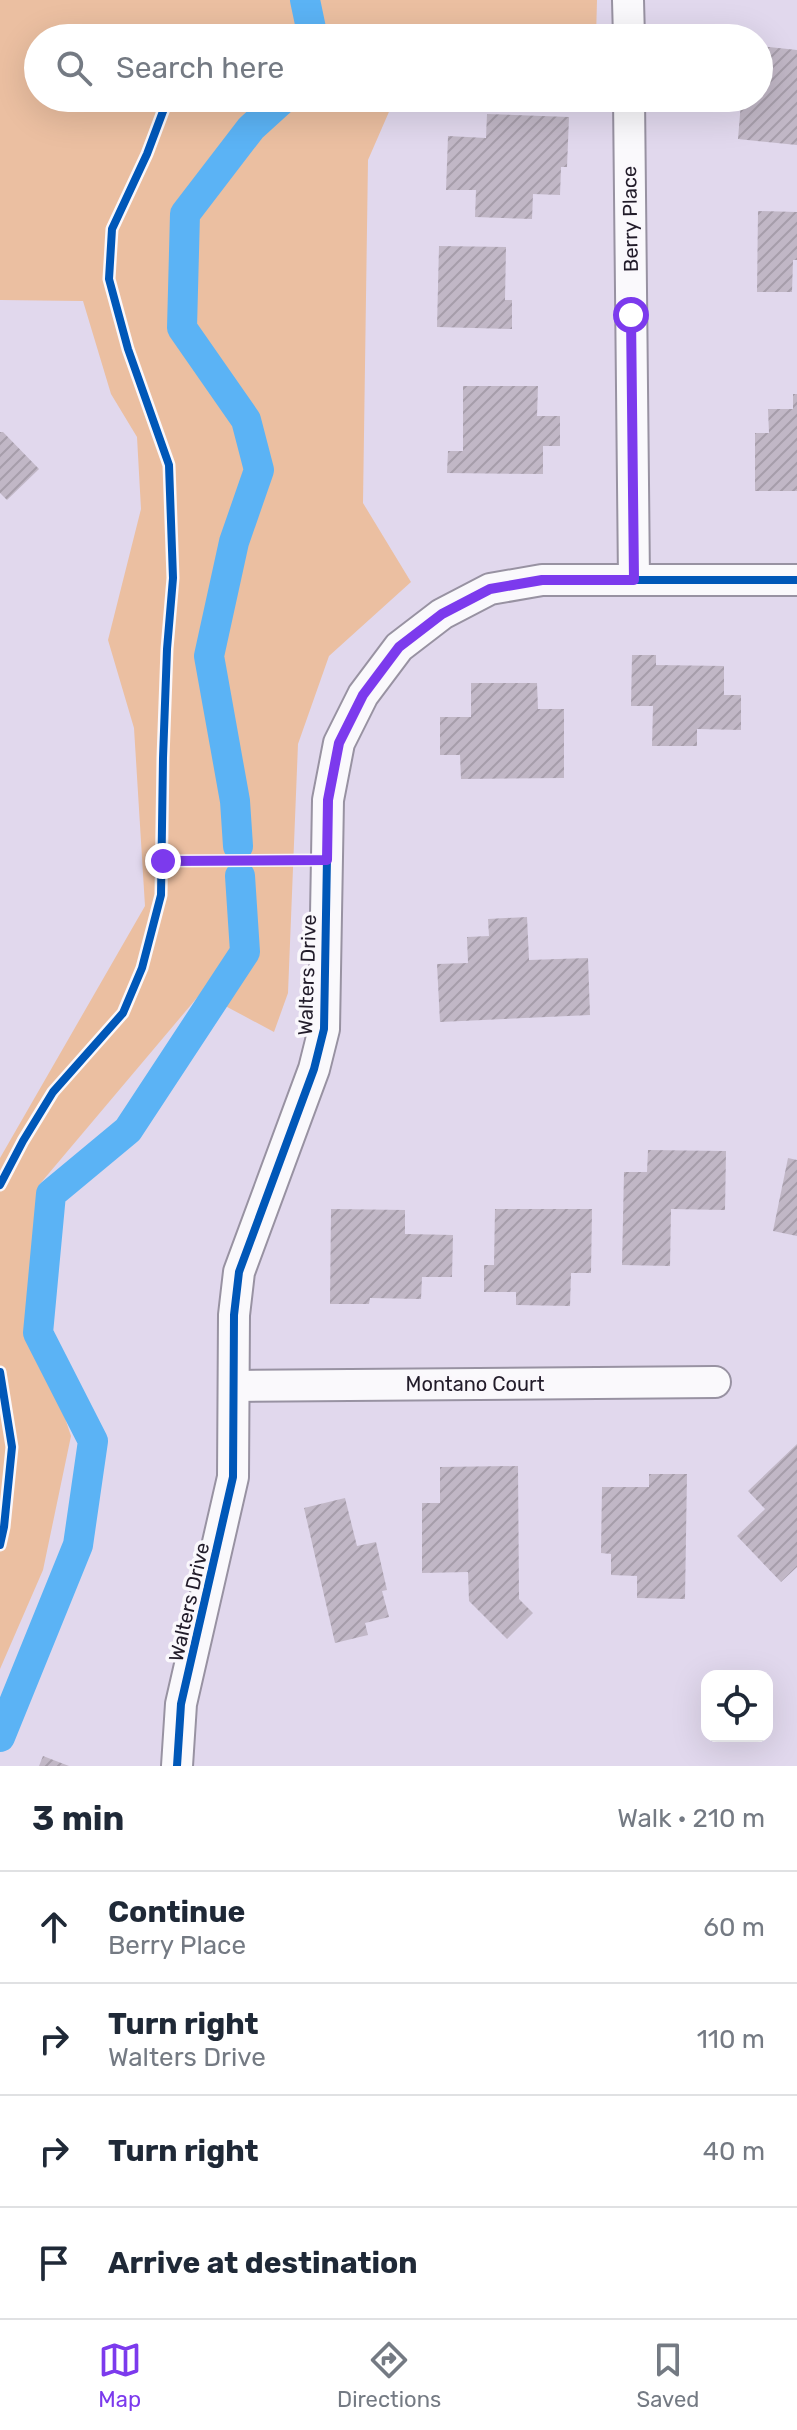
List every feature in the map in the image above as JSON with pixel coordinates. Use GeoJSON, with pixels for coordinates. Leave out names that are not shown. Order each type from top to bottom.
{"type":"FeatureCollection","features":[{"type":"Feature","properties":{"kind":"street"},"geometry":{"type":"LineString","coordinates":[[628,0],[629,24]]}},
{"type":"Feature","properties":{"kind":"street","name":"Berry Place"},"geometry":{"type":"LineString","coordinates":[[629,112],[634,580]]}},
{"type":"Feature","properties":{"kind":"street","name":"Walters Drive"},"geometry":{"type":"LineString","coordinates":[[177,1766],[181,1704],[233,1477],[234,1315],[239,1272],[314,1069],[324,1029],[328,800],[339,743],[363,695],[399,647],[442,614],[490,589],[542,580],[797,580]]}},
{"type":"Feature","properties":{"kind":"street","name":"Montano Court"},"geometry":{"type":"LineString","coordinates":[[234,1386],[715,1382]]}},
{"type":"Feature","properties":{"kind":"shaded area"},"geometry":{"type":"Polygon","coordinates":[[[0,0],[597,0],[596,24],[24,24],[24,112],[389,112],[368,160],[363,503],[411,582],[329,656],[298,744],[288,993],[274,1032],[201,993],[39,1185],[33,1322],[71,1436],[43,1570],[0,1669],[0,1158],[145,906],[134,728],[108,640],[141,509],[137,437],[111,394],[83,301],[0,300],[0,0]]]}},
{"type":"Feature","properties":{"kind":"building"},"geometry":{"type":"Polygon","coordinates":[[[773,47],[797,50],[797,145],[738,139],[740,112],[773,112],[773,47]]]}},
{"type":"Feature","properties":{"kind":"building"},"geometry":{"type":"Polygon","coordinates":[[[487,114],[569,117],[567,167],[561,167],[560,195],[533,194],[532,219],[475,217],[476,190],[446,190],[448,136],[486,138],[487,114]]]}},
{"type":"Feature","properties":{"kind":"building"},"geometry":{"type":"Polygon","coordinates":[[[758,211],[797,212],[797,260],[793,260],[792,292],[757,292],[758,211]]]}},
{"type":"Feature","properties":{"kind":"building"},"geometry":{"type":"Polygon","coordinates":[[[439,246],[506,247],[505,300],[512,300],[512,329],[437,327],[439,246]]]}},
{"type":"Feature","properties":{"kind":"building"},"geometry":{"type":"Polygon","coordinates":[[[463,386],[538,386],[537,416],[560,416],[560,446],[543,446],[543,474],[447,473],[448,451],[463,451],[463,386]]]}},
{"type":"Feature","properties":{"kind":"building"},"geometry":{"type":"Polygon","coordinates":[[[793,394],[797,394],[797,491],[755,491],[755,433],[769,433],[768,409],[793,409],[793,394]]]}},
{"type":"Feature","properties":{"kind":"building"},"geometry":{"type":"Polygon","coordinates":[[[0,432],[39,469],[7,500],[0,493],[0,432]]]}},
{"type":"Feature","properties":{"kind":"building"},"geometry":{"type":"Polygon","coordinates":[[[632,655],[656,655],[656,665],[724,666],[724,695],[741,695],[741,730],[697,729],[697,746],[652,746],[653,706],[631,706],[632,655]]]}},
{"type":"Feature","properties":{"kind":"building"},"geometry":{"type":"Polygon","coordinates":[[[471,683],[537,683],[538,709],[564,709],[564,778],[461,779],[460,755],[440,755],[440,717],[471,717],[471,683]]]}},
{"type":"Feature","properties":{"kind":"building"},"geometry":{"type":"Polygon","coordinates":[[[527,917],[529,960],[588,958],[590,1015],[440,1022],[437,964],[468,963],[467,937],[489,936],[488,919],[527,917]]]}},
{"type":"Feature","properties":{"kind":"building"},"geometry":{"type":"Polygon","coordinates":[[[648,1150],[726,1151],[725,1210],[671,1209],[670,1266],[622,1265],[624,1172],[647,1172],[648,1150]]]}},
{"type":"Feature","properties":{"kind":"building"},"geometry":{"type":"Polygon","coordinates":[[[788,1158],[797,1160],[797,1236],[773,1231],[788,1158]]]}},
{"type":"Feature","properties":{"kind":"building"},"geometry":{"type":"Polygon","coordinates":[[[331,1209],[405,1210],[405,1234],[453,1235],[452,1277],[422,1277],[421,1299],[370,1298],[369,1304],[330,1304],[331,1209]]]}},
{"type":"Feature","properties":{"kind":"building"},"geometry":{"type":"Polygon","coordinates":[[[495,1209],[592,1209],[591,1273],[571,1273],[570,1306],[516,1305],[516,1292],[484,1292],[484,1265],[494,1265],[495,1209]]]}},
{"type":"Feature","properties":{"kind":"building"},"geometry":{"type":"Polygon","coordinates":[[[797,1444],[797,1567],[781,1582],[737,1536],[765,1509],[748,1491],[797,1444]]]}},
{"type":"Feature","properties":{"kind":"building"},"geometry":{"type":"Polygon","coordinates":[[[518,1466],[519,1599],[533,1613],[507,1639],[469,1601],[468,1572],[422,1573],[422,1503],[440,1503],[440,1467],[518,1466]]]}},
{"type":"Feature","properties":{"kind":"building"},"geometry":{"type":"Polygon","coordinates":[[[649,1474],[687,1474],[685,1599],[637,1598],[637,1576],[611,1575],[611,1554],[601,1553],[602,1487],[649,1487],[649,1474]]]}},
{"type":"Feature","properties":{"kind":"building"},"geometry":{"type":"Polygon","coordinates":[[[345,1498],[357,1546],[376,1542],[387,1590],[382,1591],[389,1617],[365,1623],[368,1635],[335,1643],[304,1508],[345,1498]]]}},
{"type":"Feature","properties":{"kind":"building"},"geometry":{"type":"Polygon","coordinates":[[[43,1756],[69,1766],[39,1766],[43,1756]]]}},
{"type":"Feature","properties":{"kind":"waterway"},"geometry":{"type":"LineString","coordinates":[[305,0],[310,24]]}},
{"type":"Feature","properties":{"kind":"waterway"},"geometry":{"type":"LineString","coordinates":[[238,846],[235,801],[209,656],[234,542],[259,470],[246,420],[182,328],[185,214],[251,128],[269,112]]}},
{"type":"Feature","properties":{"kind":"waterway"},"geometry":{"type":"LineString","coordinates":[[0,1737],[78,1545],[93,1441],[38,1333],[51,1194],[128,1130],[245,952],[240,876]]}},
{"type":"Feature","properties":{"kind":"cycle path"},"geometry":{"type":"LineString","coordinates":[[0,1185],[53,1092],[123,1013],[142,968],[161,895],[167,649],[173,578],[169,465],[128,349],[109,279],[112,229],[163,112]]}},
{"type":"Feature","properties":{"kind":"cycle path"},"geometry":{"type":"LineString","coordinates":[[177,1766],[181,1704],[233,1477],[234,1315],[239,1272],[314,1069],[324,1029],[328,800],[339,743],[363,695],[399,647],[442,614],[490,589],[542,580],[797,580]]}},
{"type":"Feature","properties":{"kind":"cycle path"},"geometry":{"type":"LineString","coordinates":[[163,861],[327,860]]}},
{"type":"Feature","properties":{"kind":"cycle path"},"geometry":{"type":"LineString","coordinates":[[0,1372],[12,1447],[0,1545]]}},
{"type":"Feature","properties":{"kind":"route"},"geometry":{"type":"LineString","coordinates":[[163,861],[327,860],[328,800],[339,743],[363,695],[399,647],[442,614],[490,589],[542,580],[634,580],[631,315]]}}]}
